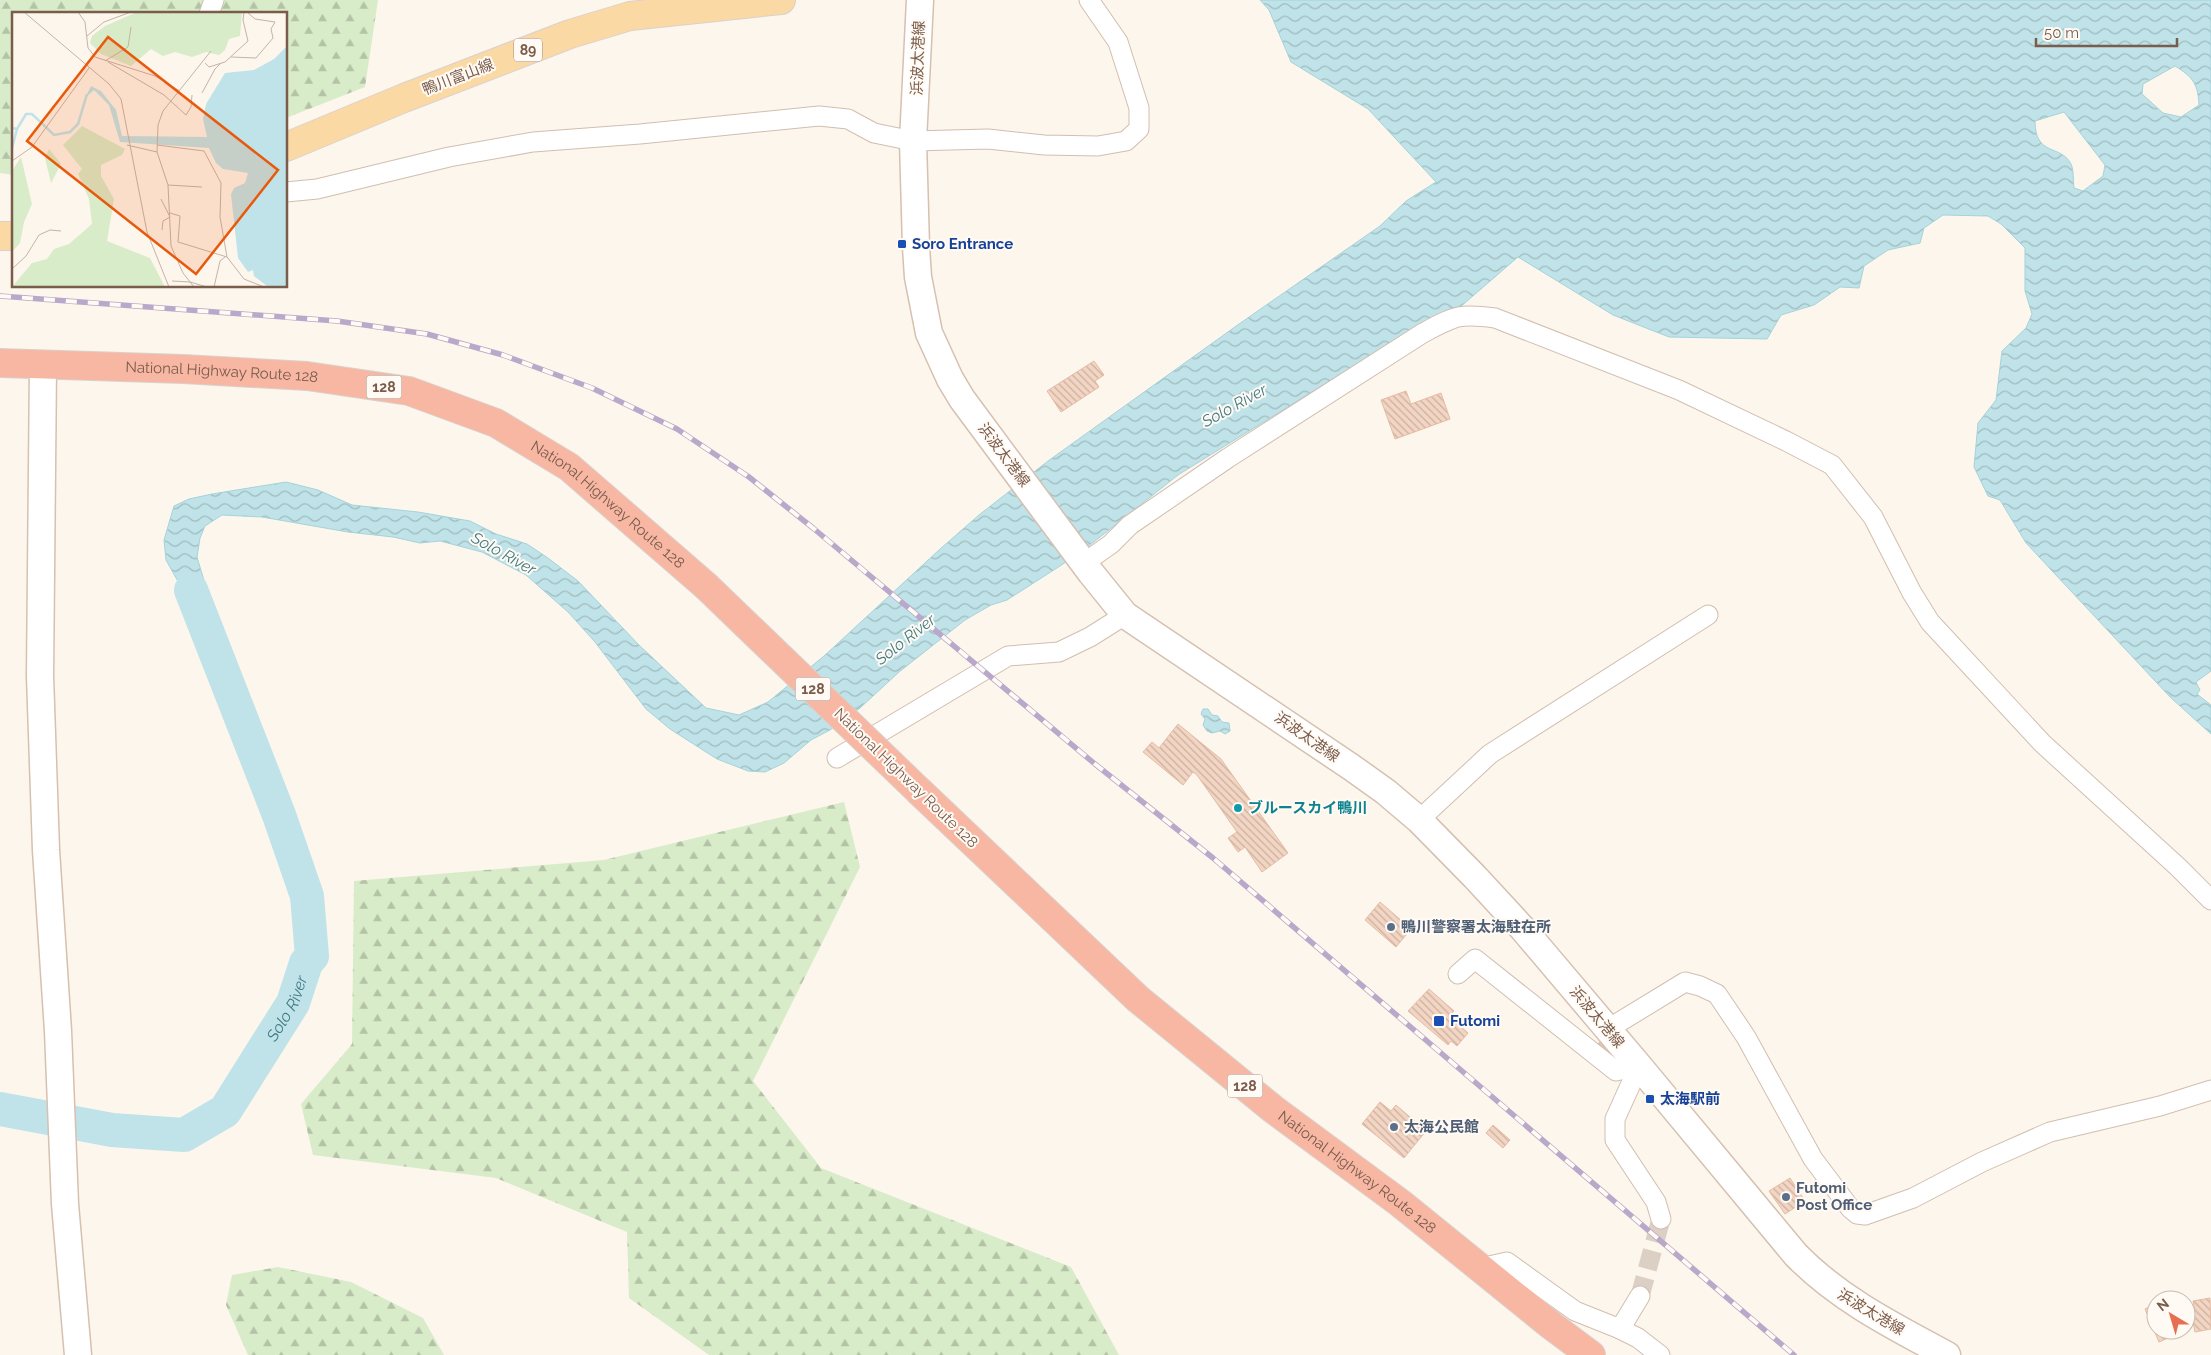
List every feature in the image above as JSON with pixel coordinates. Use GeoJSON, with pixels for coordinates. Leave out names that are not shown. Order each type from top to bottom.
{"type":"FeatureCollection","features":[{"type":"Feature","properties":{"kind":"highway","name":"National Highway Route 128"},"geometry":{"type":"LineString","coordinates":[[0,363],[43,366],[183,369],[307,376],[408,391],[496,423],[569,467],[706,586],[1138,999],[1273,1109],[1400,1204],[1591,1355]]}},
{"type":"Feature","properties":{"kind":"main road","name":"鴨川富山線"},"geometry":{"type":"LineString","coordinates":[[288,146],[404,98],[570,34],[630,16],[781,0]]}},
{"type":"Feature","properties":{"kind":"main road","name":"浜波太港線"},"geometry":{"type":"LineString","coordinates":[[920,0],[913,141],[918,278],[929,332],[938,355],[958,392],[1081,559],[1125,615],[1343,762],[1386,792],[1419,820],[1523,929],[1639,1066],[1778,1236],[1814,1274],[1849,1300],[1947,1355]]}},
{"type":"Feature","properties":{"kind":"main road"},"geometry":{"type":"LineString","coordinates":[[43,366],[40,676],[46,850],[58,1031],[64,1204],[78,1355]]}},
{"type":"Feature","properties":{"kind":"street"},"geometry":{"type":"LineString","coordinates":[[210,12],[214,0]]}},
{"type":"Feature","properties":{"kind":"street"},"geometry":{"type":"LineString","coordinates":[[288,192],[317,188],[449,157],[533,142],[640,134],[819,116],[848,119],[874,133],[913,141],[988,138],[1044,145],[1098,146],[1126,141],[1139,129],[1139,108],[1118,42],[1089,0]]}},
{"type":"Feature","properties":{"kind":"street"},"geometry":{"type":"LineString","coordinates":[[1081,559],[1111,544],[1130,525],[1204,474],[1422,332],[1450,318],[1467,314],[1495,318],[1679,390],[1832,465],[1873,518],[1912,593],[1930,622],[2042,744],[2178,867],[2211,900]]}},
{"type":"Feature","properties":{"kind":"street"},"geometry":{"type":"LineString","coordinates":[[837,758],[1008,656],[1059,652],[1090,637],[1125,615]]}},
{"type":"Feature","properties":{"kind":"street"},"geometry":{"type":"LineString","coordinates":[[1419,820],[1490,754],[1708,615]]}},
{"type":"Feature","properties":{"kind":"street"},"geometry":{"type":"LineString","coordinates":[[1458,974],[1475,959],[1616,1071],[1639,1066]]}},
{"type":"Feature","properties":{"kind":"street"},"geometry":{"type":"LineString","coordinates":[[1608,1029],[1684,982],[1700,986],[1717,994],[1746,1037],[1813,1159],[1850,1208],[1857,1214],[1865,1215],[1913,1198],[1982,1162],[2050,1132],[2160,1106],[2211,1090]]}},
{"type":"Feature","properties":{"kind":"street"},"geometry":{"type":"LineString","coordinates":[[1639,1066],[1615,1119],[1615,1140],[1656,1202],[1661,1219]]}},
{"type":"Feature","properties":{"kind":"street"},"geometry":{"type":"LineString","coordinates":[[1480,1268],[1507,1262],[1575,1311],[1638,1338],[1660,1355]]}},
{"type":"Feature","properties":{"kind":"street"},"geometry":{"type":"LineString","coordinates":[[1620,1329],[1640,1296]]}},
{"type":"Feature","properties":{"kind":"green space"},"geometry":{"type":"Polygon","coordinates":[[[0,0],[378,0],[365,87],[288,117],[288,12],[12,12],[12,175],[0,173],[0,0]]]}},
{"type":"Feature","properties":{"kind":"green space"},"geometry":{"type":"Polygon","coordinates":[[[844,802],[860,867],[753,1081],[821,1168],[1071,1267],[1119,1355],[709,1355],[629,1298],[627,1232],[496,1178],[313,1155],[301,1104],[352,1044],[354,881],[604,860],[844,802]]]}},
{"type":"Feature","properties":{"kind":"green space"},"geometry":{"type":"Polygon","coordinates":[[[278,1267],[351,1282],[423,1318],[444,1355],[248,1355],[226,1305],[232,1275],[278,1267]]]}},
{"type":"Feature","properties":{"kind":"water"},"geometry":{"type":"Polygon","coordinates":[[[1260,0],[2211,0],[2211,671],[2196,682],[2200,690],[2197,694],[2211,705],[2211,734],[2170,697],[2026,543],[2000,500],[1988,496],[1974,467],[1978,423],[1996,400],[2002,351],[2026,328],[2032,314],[2025,291],[2025,248],[2001,224],[1988,216],[1943,215],[1924,228],[1920,243],[1888,250],[1864,266],[1859,288],[1840,287],[1814,305],[1781,315],[1767,339],[1669,337],[1613,315],[1518,257],[1459,308],[1442,315],[1373,354],[1178,475],[1090,545],[1060,566],[1007,600],[991,605],[965,620],[899,672],[860,708],[830,730],[811,740],[784,763],[765,772],[748,771],[717,759],[670,729],[646,709],[595,642],[568,612],[526,575],[482,552],[440,541],[420,543],[393,537],[348,532],[262,517],[222,515],[205,526],[200,538],[197,557],[211,604],[205,639],[187,611],[180,585],[166,560],[164,540],[174,506],[189,499],[212,494],[286,482],[318,490],[352,505],[418,512],[470,521],[496,534],[527,544],[578,581],[639,645],[706,708],[739,715],[768,702],[824,656],[979,515],[1048,461],[1380,226],[1406,201],[1436,182],[1368,109],[1291,62],[1269,10],[1260,0]],[[2175,66],[2143,84],[2142,94],[2163,113],[2181,117],[2199,105],[2196,86],[2186,74],[2175,66]],[[2064,112],[2035,121],[2036,132],[2039,140],[2044,145],[2067,158],[2072,166],[2074,188],[2083,191],[2103,176],[2105,165],[2064,112]]]}},
{"type":"Feature","properties":{"kind":"water"},"geometry":{"type":"Polygon","coordinates":[[[1203,709],[1208,709],[1212,715],[1218,716],[1222,722],[1229,723],[1230,731],[1225,734],[1220,731],[1212,733],[1207,731],[1203,725],[1205,719],[1201,714],[1203,709]]]}},
{"type":"Feature","properties":{"kind":"building"},"geometry":{"type":"Polygon","coordinates":[[[1094,361],[1104,375],[1095,381],[1099,387],[1061,412],[1047,391],[1094,361]]]}},
{"type":"Feature","properties":{"kind":"building"},"geometry":{"type":"Polygon","coordinates":[[[1406,391],[1411,404],[1441,393],[1450,419],[1395,439],[1381,400],[1406,391]]]}},
{"type":"Feature","properties":{"kind":"building","name":"ブルースカイ鴨川"},"geometry":{"type":"Polygon","coordinates":[[[1178,724],[1221,759],[1288,853],[1262,872],[1245,847],[1238,852],[1228,838],[1237,832],[1197,775],[1193,772],[1183,785],[1143,752],[1152,742],[1159,748],[1178,724]]]}},
{"type":"Feature","properties":{"kind":"building"},"geometry":{"type":"Polygon","coordinates":[[[1380,902],[1411,929],[1396,947],[1365,920],[1380,902]]]}},
{"type":"Feature","properties":{"kind":"building"},"geometry":{"type":"Polygon","coordinates":[[[1429,989],[1454,1011],[1449,1016],[1468,1033],[1457,1046],[1451,1041],[1448,1045],[1408,1011],[1429,989]]]}},
{"type":"Feature","properties":{"kind":"building"},"geometry":{"type":"Polygon","coordinates":[[[1600,1042],[1606,1050],[1602,1053],[1596,1045],[1600,1042]]]}},
{"type":"Feature","properties":{"kind":"building","name":"太海公民館"},"geometry":{"type":"Polygon","coordinates":[[[1380,1102],[1391,1111],[1396,1105],[1426,1131],[1404,1158],[1362,1124],[1380,1102]]]}},
{"type":"Feature","properties":{"kind":"building"},"geometry":{"type":"Polygon","coordinates":[[[1493,1125],[1510,1140],[1503,1148],[1486,1133],[1493,1125]]]}},
{"type":"Feature","properties":{"kind":"building"},"geometry":{"type":"Polygon","coordinates":[[[1790,1178],[1805,1201],[1785,1214],[1769,1191],[1790,1178]]]}},
{"type":"Feature","properties":{"kind":"building"},"geometry":{"type":"Polygon","coordinates":[[[2210,1298],[2211,1329],[2196,1332],[2196,1300],[2210,1298]]]}},
{"type":"Feature","properties":{"kind":"waterway","name":"Solo River"},"geometry":{"type":"LineString","coordinates":[[0,1109],[112,1130],[184,1135],[225,1111],[293,1003],[306,963],[312,956],[307,896],[279,815],[191,590]]}},
{"type":"Feature","properties":{"kind":"tunnel"},"geometry":{"type":"LineString","coordinates":[[1640,1296],[1661,1219]]}},
{"type":"Feature","properties":{"kind":"railway"},"geometry":{"type":"LineString","coordinates":[[0,296],[337,321],[427,334],[503,355],[592,388],[677,429],[749,477],[813,528],[1095,764],[1213,858],[1794,1355]]}},
{"type":"Feature","properties":{"kind":"place","name":"Soro Entrance"},"geometry":{"type":"Point","coordinates":[902,244]}},
{"type":"Feature","properties":{"kind":"place","name":"ブルースカイ鴨川"},"geometry":{"type":"Point","coordinates":[1238,808]}},
{"type":"Feature","properties":{"kind":"place","name":"鴨川警察署太海駐在所"},"geometry":{"type":"Point","coordinates":[1391,927]}},
{"type":"Feature","properties":{"kind":"place","name":"Futomi"},"geometry":{"type":"Point","coordinates":[1439,1021]}},
{"type":"Feature","properties":{"kind":"place","name":"太海駅前"},"geometry":{"type":"Point","coordinates":[1650,1099]}},
{"type":"Feature","properties":{"kind":"place","name":"太海公民館"},"geometry":{"type":"Point","coordinates":[1394,1127]}},
{"type":"Feature","properties":{"kind":"place","name":"Futomi Post Office"},"geometry":{"type":"Point","coordinates":[1786,1197]}}]}
